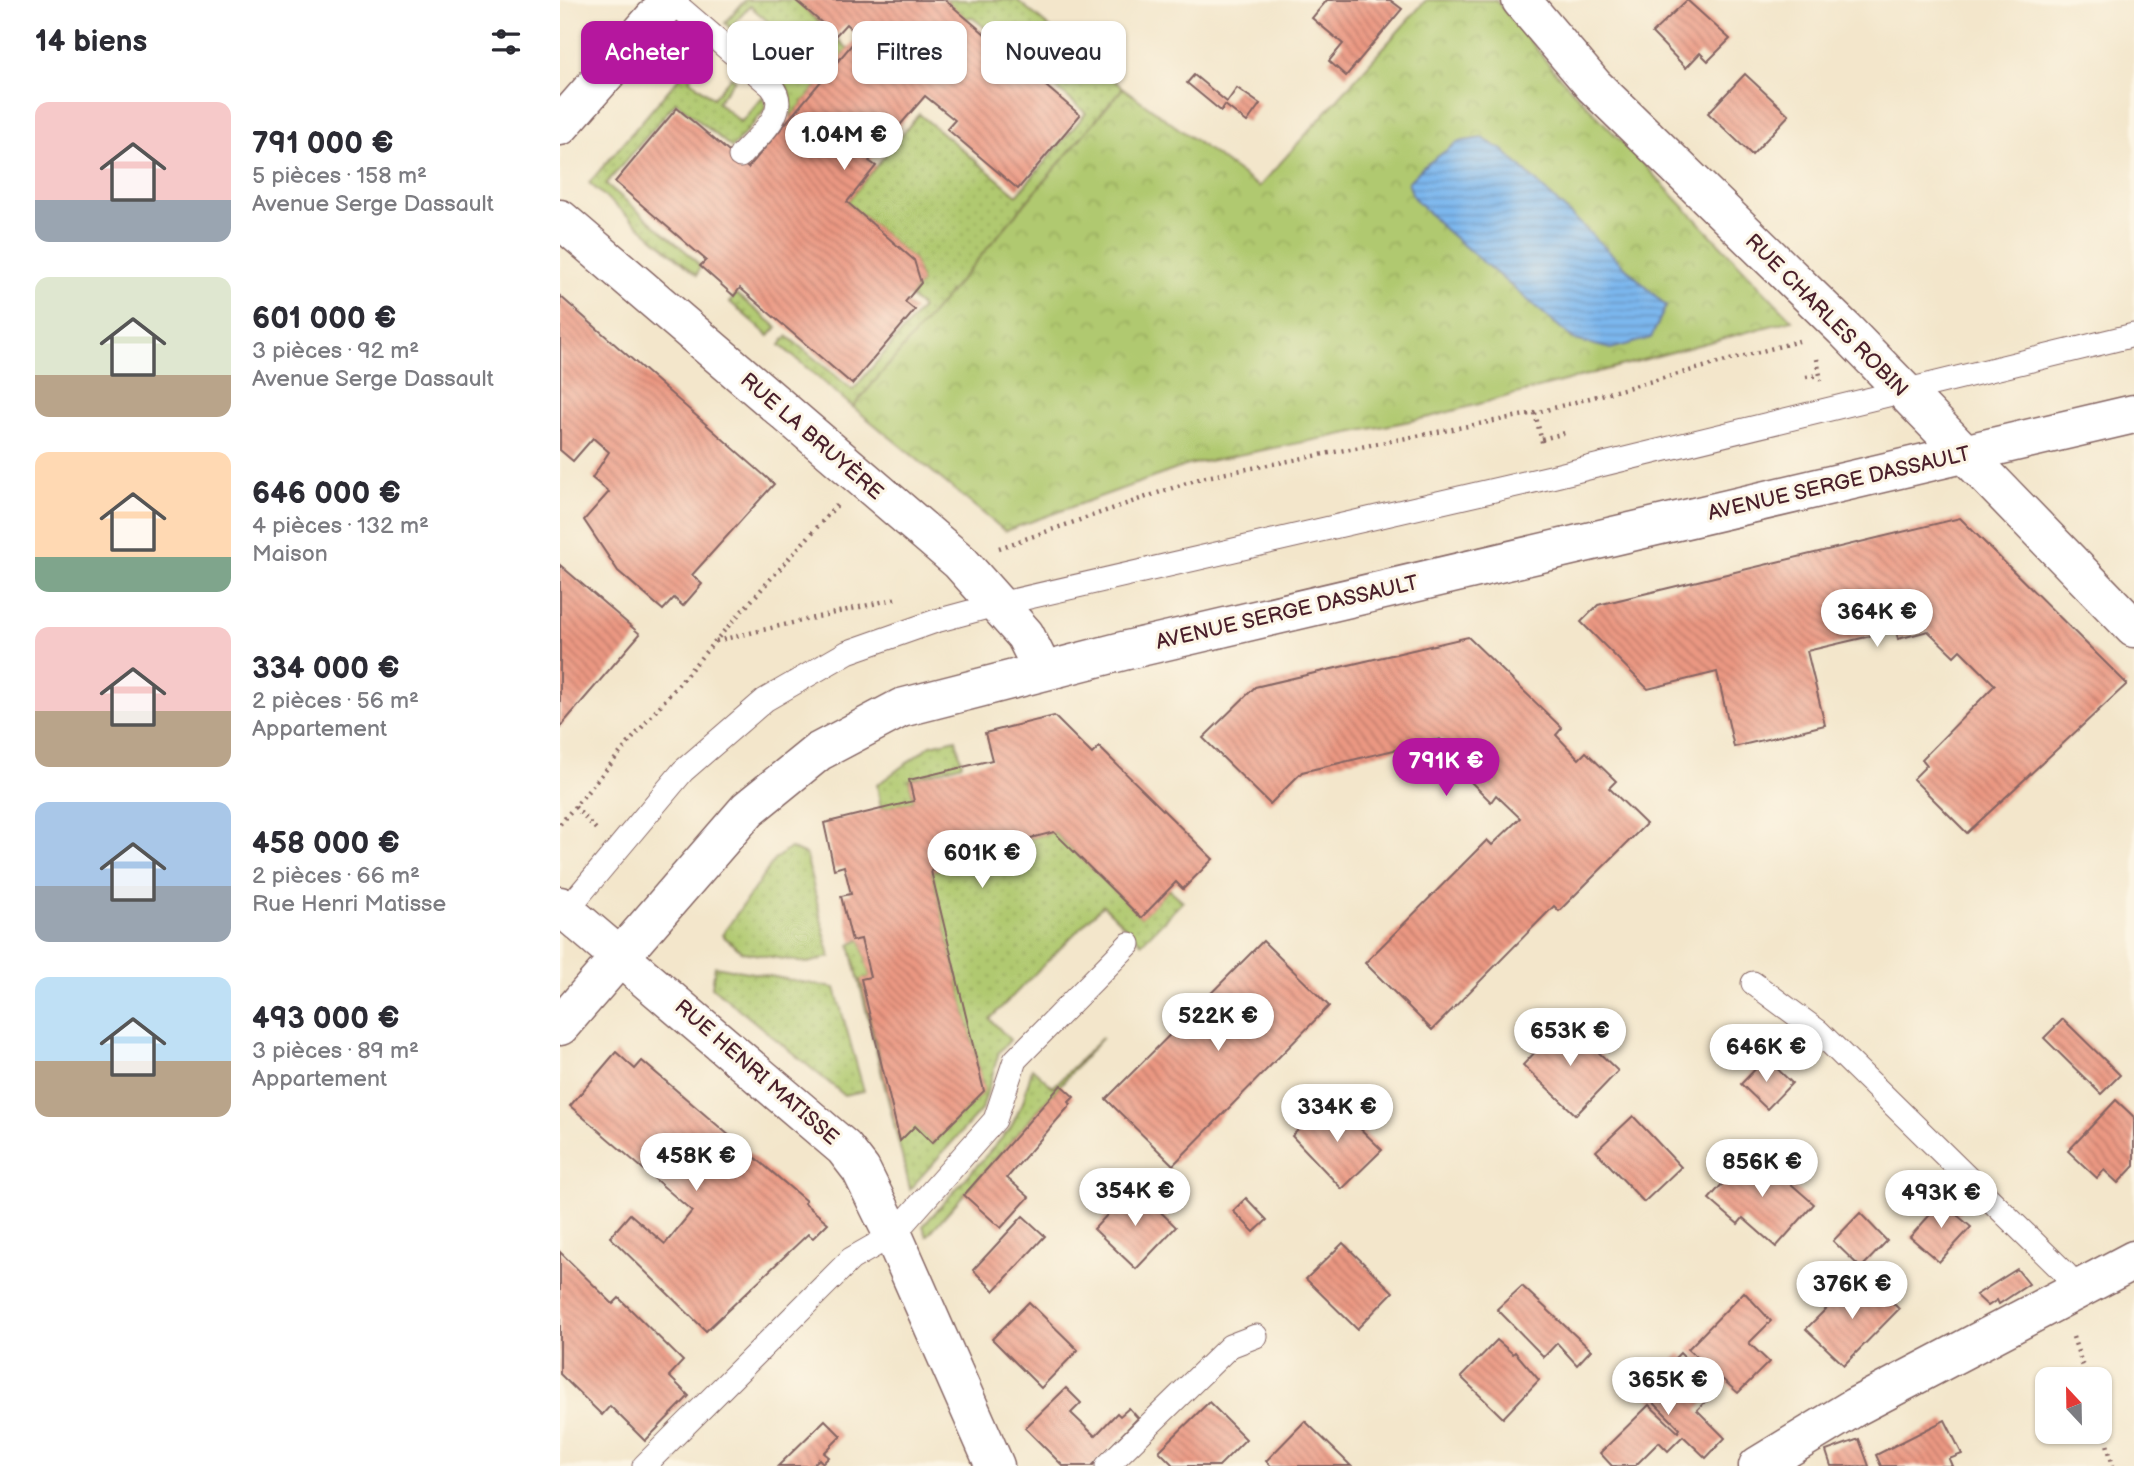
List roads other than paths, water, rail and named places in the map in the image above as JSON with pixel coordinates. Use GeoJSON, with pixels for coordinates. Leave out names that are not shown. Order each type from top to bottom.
{"type":"FeatureCollection","features":[{"type":"Feature","properties":{"kind":"street"},"geometry":{"type":"LineString","coordinates":[[560,126],[670,0]]}},
{"type":"Feature","properties":{"kind":"street","name":"RUE CHARLES ROBIN"},"geometry":{"type":"LineString","coordinates":[[1521,0],[1594,86],[1844,329],[2134,628]]}},
{"type":"Feature","properties":{"kind":"street","name":"RUE LA BRUYÈRE"},"geometry":{"type":"LineString","coordinates":[[560,219],[960,562],[1025,635],[1044,671]]}},
{"type":"Feature","properties":{"kind":"street","name":"AVENUE SERGE DASSAULT"},"geometry":{"type":"LineString","coordinates":[[560,1026],[748,808],[818,752],[901,708],[1044,671],[2134,414]]}},
{"type":"Feature","properties":{"kind":"street","name":"RUE HENRI MATISSE"},"geometry":{"type":"LineString","coordinates":[[562,912],[620,954],[844,1147],[861,1170],[893,1235],[995,1466]]}},
{"type":"Feature","properties":{"kind":"street"},"geometry":{"type":"LineString","coordinates":[[1758,1466],[1855,1407],[2078,1292],[2134,1260]]}},
{"type":"Feature","properties":{"kind":"street"},"geometry":{"type":"LineString","coordinates":[[2078,1292],[2134,1286]]}},
{"type":"Feature","properties":{"kind":"lane"},"geometry":{"type":"LineString","coordinates":[[670,0],[771,86],[778,96],[776,114],[740,156]]}},
{"type":"Feature","properties":{"kind":"lane"},"geometry":{"type":"LineString","coordinates":[[562,912],[683,771],[765,700],[848,652],[936,621],[999,604],[1551,477],[2134,335]]}},
{"type":"Feature","properties":{"kind":"lane"},"geometry":{"type":"LineString","coordinates":[[644,1466],[851,1259],[893,1235],[995,1120],[1015,1060],[1129,944]]}},
{"type":"Feature","properties":{"kind":"lane"},"geometry":{"type":"LineString","coordinates":[[1753,983],[1818,1031],[2066,1274],[2078,1292]]}},
{"type":"Feature","properties":{"kind":"lane"},"geometry":{"type":"LineString","coordinates":[[1107,1466],[1230,1346],[1256,1336]]}},
{"type":"Feature","properties":{"kind":"water"},"geometry":{"type":"Polygon","coordinates":[[[1482,138],[1503,150],[1666,306],[1651,338],[1611,349],[1575,340],[1444,229],[1413,197],[1408,182],[1423,167],[1458,142],[1482,138]]]}}]}
